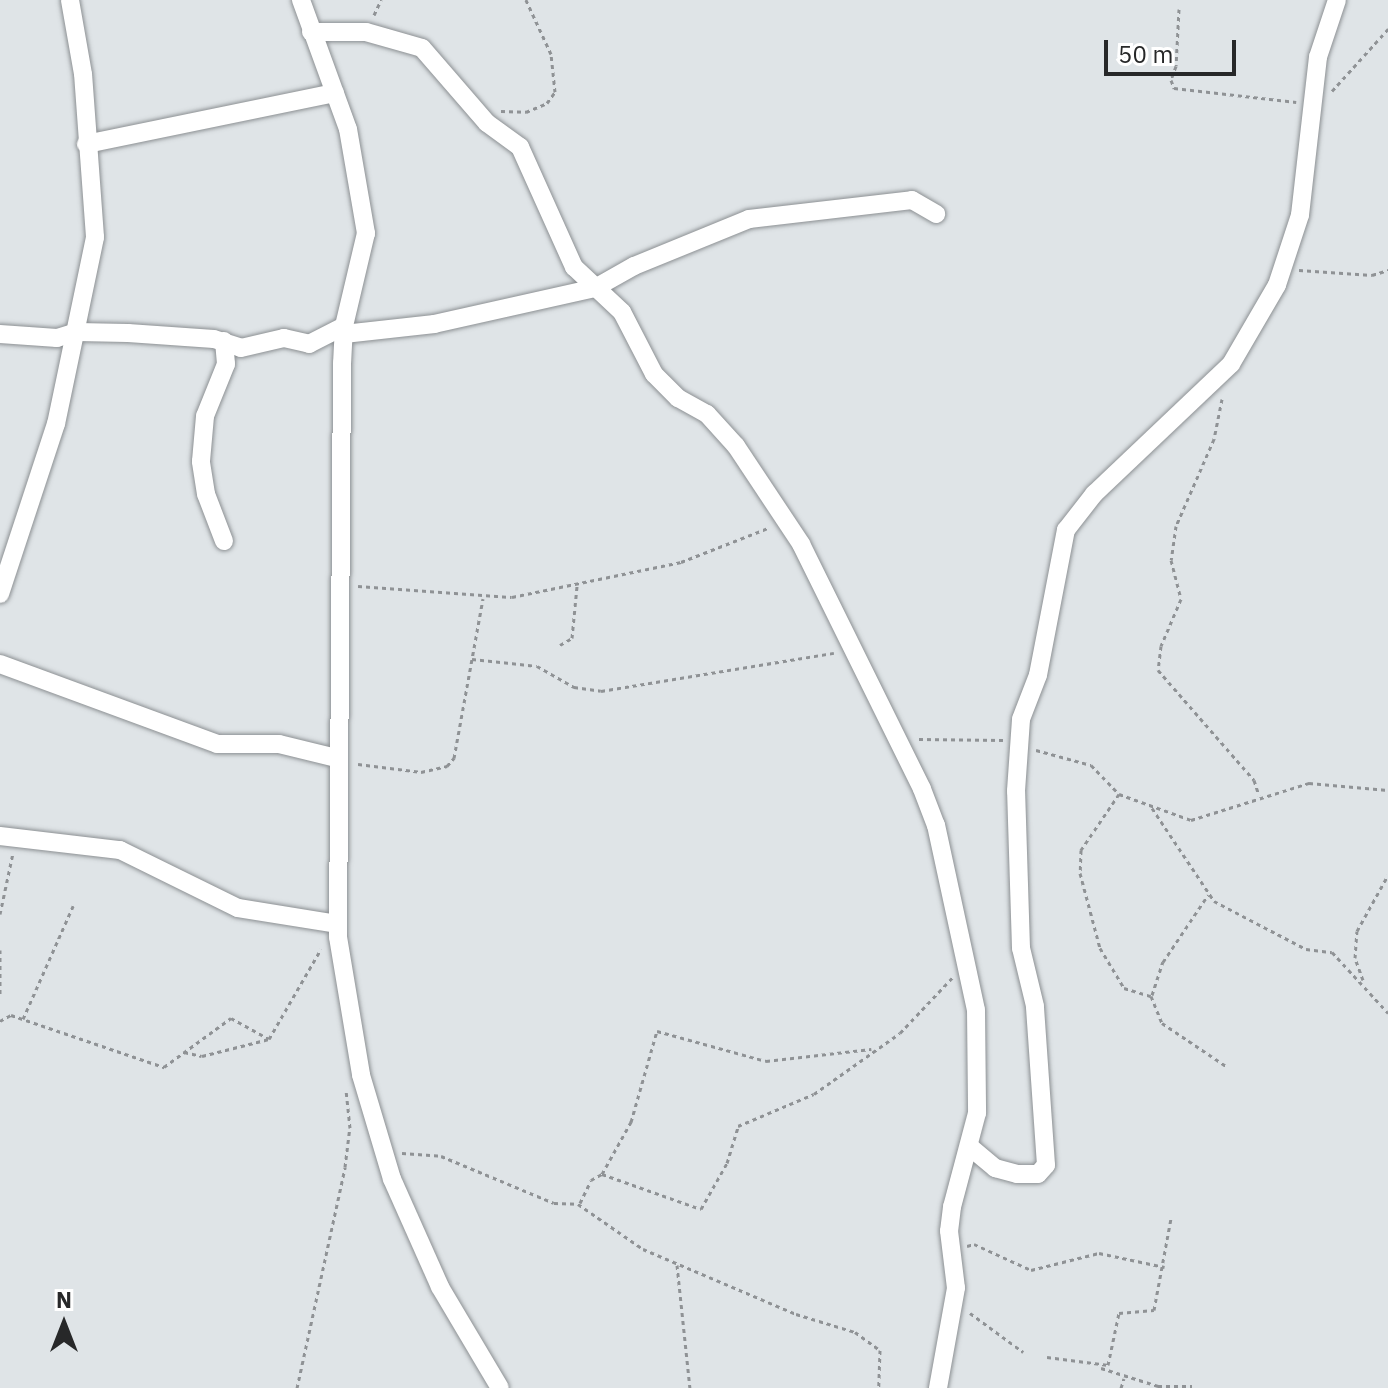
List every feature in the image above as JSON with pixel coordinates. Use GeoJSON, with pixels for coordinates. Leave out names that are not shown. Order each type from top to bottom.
{"type":"FeatureCollection","features":[{"type":"Feature","properties":{"kind":"street"},"geometry":{"type":"LineString","coordinates":[[0,594],[56,424],[95,237],[83,74],[70,0]]}},
{"type":"Feature","properties":{"kind":"street"},"geometry":{"type":"LineString","coordinates":[[301,0],[353,153],[366,233],[344,330],[343,586],[335,780],[334,924],[361,1075],[382,1151],[440,1287],[500,1388]]}},
{"type":"Feature","properties":{"kind":"street"},"geometry":{"type":"LineString","coordinates":[[970,1147],[995,1168],[1017,1174],[1038,1174],[1046,1165],[1035,1006],[1023,959],[1016,885],[1021,719],[1038,675],[1068,526],[1082,517],[1094,494],[1231,364],[1248,327],[1276,286],[1300,215],[1337,0]]}},
{"type":"Feature","properties":{"kind":"street"},"geometry":{"type":"LineString","coordinates":[[311,32],[366,32],[422,48],[471,105],[520,147],[565,252],[595,288],[622,312],[654,374],[678,398],[707,414],[736,446],[801,544],[899,739],[936,825],[976,1010],[977,1113],[970,1147],[955,1187],[951,1246],[957,1264],[955,1300],[938,1387]]}},
{"type":"Feature","properties":{"kind":"street"},"geometry":{"type":"LineString","coordinates":[[86,144],[335,93]]}},
{"type":"Feature","properties":{"kind":"street"},"geometry":{"type":"LineString","coordinates":[[0,334],[57,338],[77,332],[224,341],[241,348],[284,338],[309,344],[344,330],[434,324],[595,288],[634,266],[749,219],[912,200],[936,214]]}},
{"type":"Feature","properties":{"kind":"street"},"geometry":{"type":"LineString","coordinates":[[224,341],[226,364],[205,416],[201,461],[206,494],[224,541]]}},
{"type":"Feature","properties":{"kind":"street"},"geometry":{"type":"LineString","coordinates":[[0,664],[217,744],[279,744],[336,758]]}},
{"type":"Feature","properties":{"kind":"street"},"geometry":{"type":"LineString","coordinates":[[8,837],[120,850],[238,908],[334,924]]}},
{"type":"Feature","properties":{"kind":"path"},"geometry":{"type":"LineString","coordinates":[[471,105],[526,112],[547,103],[555,92],[551,54],[526,0]]}},
{"type":"Feature","properties":{"kind":"path"},"geometry":{"type":"LineString","coordinates":[[1179,9],[1176,66],[1171,80],[1174,88],[1279,103],[1320,95],[1388,29]]}},
{"type":"Feature","properties":{"kind":"path"},"geometry":{"type":"LineString","coordinates":[[1276,286],[1299,270],[1372,275],[1388,270]]}},
{"type":"Feature","properties":{"kind":"path"},"geometry":{"type":"LineString","coordinates":[[1231,364],[1214,439],[1176,526],[1171,560],[1181,599],[1161,646],[1158,670],[1254,780],[1259,795]]}},
{"type":"Feature","properties":{"kind":"path"},"geometry":{"type":"LineString","coordinates":[[343,586],[430,590],[483,599],[577,586],[681,562],[784,521]]}},
{"type":"Feature","properties":{"kind":"path"},"geometry":{"type":"LineString","coordinates":[[560,645],[572,638],[577,586]]}},
{"type":"Feature","properties":{"kind":"path"},"geometry":{"type":"LineString","coordinates":[[335,780],[355,764],[421,772],[447,766],[456,752],[483,599]]}},
{"type":"Feature","properties":{"kind":"path"},"geometry":{"type":"LineString","coordinates":[[472,659],[537,666],[574,687],[601,691],[681,674],[794,663],[855,647]]}},
{"type":"Feature","properties":{"kind":"path"},"geometry":{"type":"LineString","coordinates":[[899,739],[1021,741],[1053,757],[1091,765],[1119,794],[1152,808],[1196,820],[1259,795],[1309,783],[1388,790]]}},
{"type":"Feature","properties":{"kind":"path"},"geometry":{"type":"LineString","coordinates":[[1119,794],[1082,842],[1080,873],[1100,948],[1117,979],[1131,993],[1151,996]]}},
{"type":"Feature","properties":{"kind":"path"},"geometry":{"type":"LineString","coordinates":[[1152,808],[1208,895],[1306,949],[1332,952],[1388,1013]]}},
{"type":"Feature","properties":{"kind":"path"},"geometry":{"type":"LineString","coordinates":[[0,914],[8,837]]}},
{"type":"Feature","properties":{"kind":"path"},"geometry":{"type":"LineString","coordinates":[[1364,984],[1355,958],[1357,931],[1388,875]]}},
{"type":"Feature","properties":{"kind":"path"},"geometry":{"type":"LineString","coordinates":[[1208,895],[1168,954],[1151,996],[1162,1023],[1226,1066]]}},
{"type":"Feature","properties":{"kind":"path"},"geometry":{"type":"LineString","coordinates":[[23,1019],[73,906]]}},
{"type":"Feature","properties":{"kind":"path"},"geometry":{"type":"LineString","coordinates":[[184,1052],[202,1056],[269,1039],[315,963],[334,924]]}},
{"type":"Feature","properties":{"kind":"path"},"geometry":{"type":"LineString","coordinates":[[0,950],[0,996]]}},
{"type":"Feature","properties":{"kind":"path"},"geometry":{"type":"LineString","coordinates":[[602,1174],[701,1209],[727,1163],[738,1126],[814,1094],[900,1033],[966,963]]}},
{"type":"Feature","properties":{"kind":"path"},"geometry":{"type":"LineString","coordinates":[[0,1021],[4,1015],[23,1019],[164,1067],[231,1018],[269,1039]]}},
{"type":"Feature","properties":{"kind":"path"},"geometry":{"type":"LineString","coordinates":[[579,1204],[591,1180],[602,1174],[616,1141],[631,1122],[657,1031],[766,1061],[875,1049]]}},
{"type":"Feature","properties":{"kind":"path"},"geometry":{"type":"LineString","coordinates":[[297,1388],[345,1167],[347,1079]]}},
{"type":"Feature","properties":{"kind":"path"},"geometry":{"type":"LineString","coordinates":[[382,1151],[441,1156],[554,1203],[579,1204],[623,1238],[677,1265],[864,1337],[882,1358],[879,1388]]}},
{"type":"Feature","properties":{"kind":"path"},"geometry":{"type":"LineString","coordinates":[[1097,1367],[1108,1365],[1119,1313],[1154,1310],[1165,1267],[1171,1218]]}},
{"type":"Feature","properties":{"kind":"path"},"geometry":{"type":"LineString","coordinates":[[951,1246],[974,1244],[1031,1270],[1099,1253],[1165,1267]]}},
{"type":"Feature","properties":{"kind":"path"},"geometry":{"type":"LineString","coordinates":[[677,1265],[690,1388]]}},
{"type":"Feature","properties":{"kind":"path"},"geometry":{"type":"LineString","coordinates":[[955,1300],[1023,1352]]}},
{"type":"Feature","properties":{"kind":"path"},"geometry":{"type":"LineString","coordinates":[[1047,1357],[1097,1367],[1124,1378],[1192,1386]]}},
{"type":"Feature","properties":{"kind":"path"},"geometry":{"type":"LineString","coordinates":[[1121,1388],[1124,1378]]}}]}
